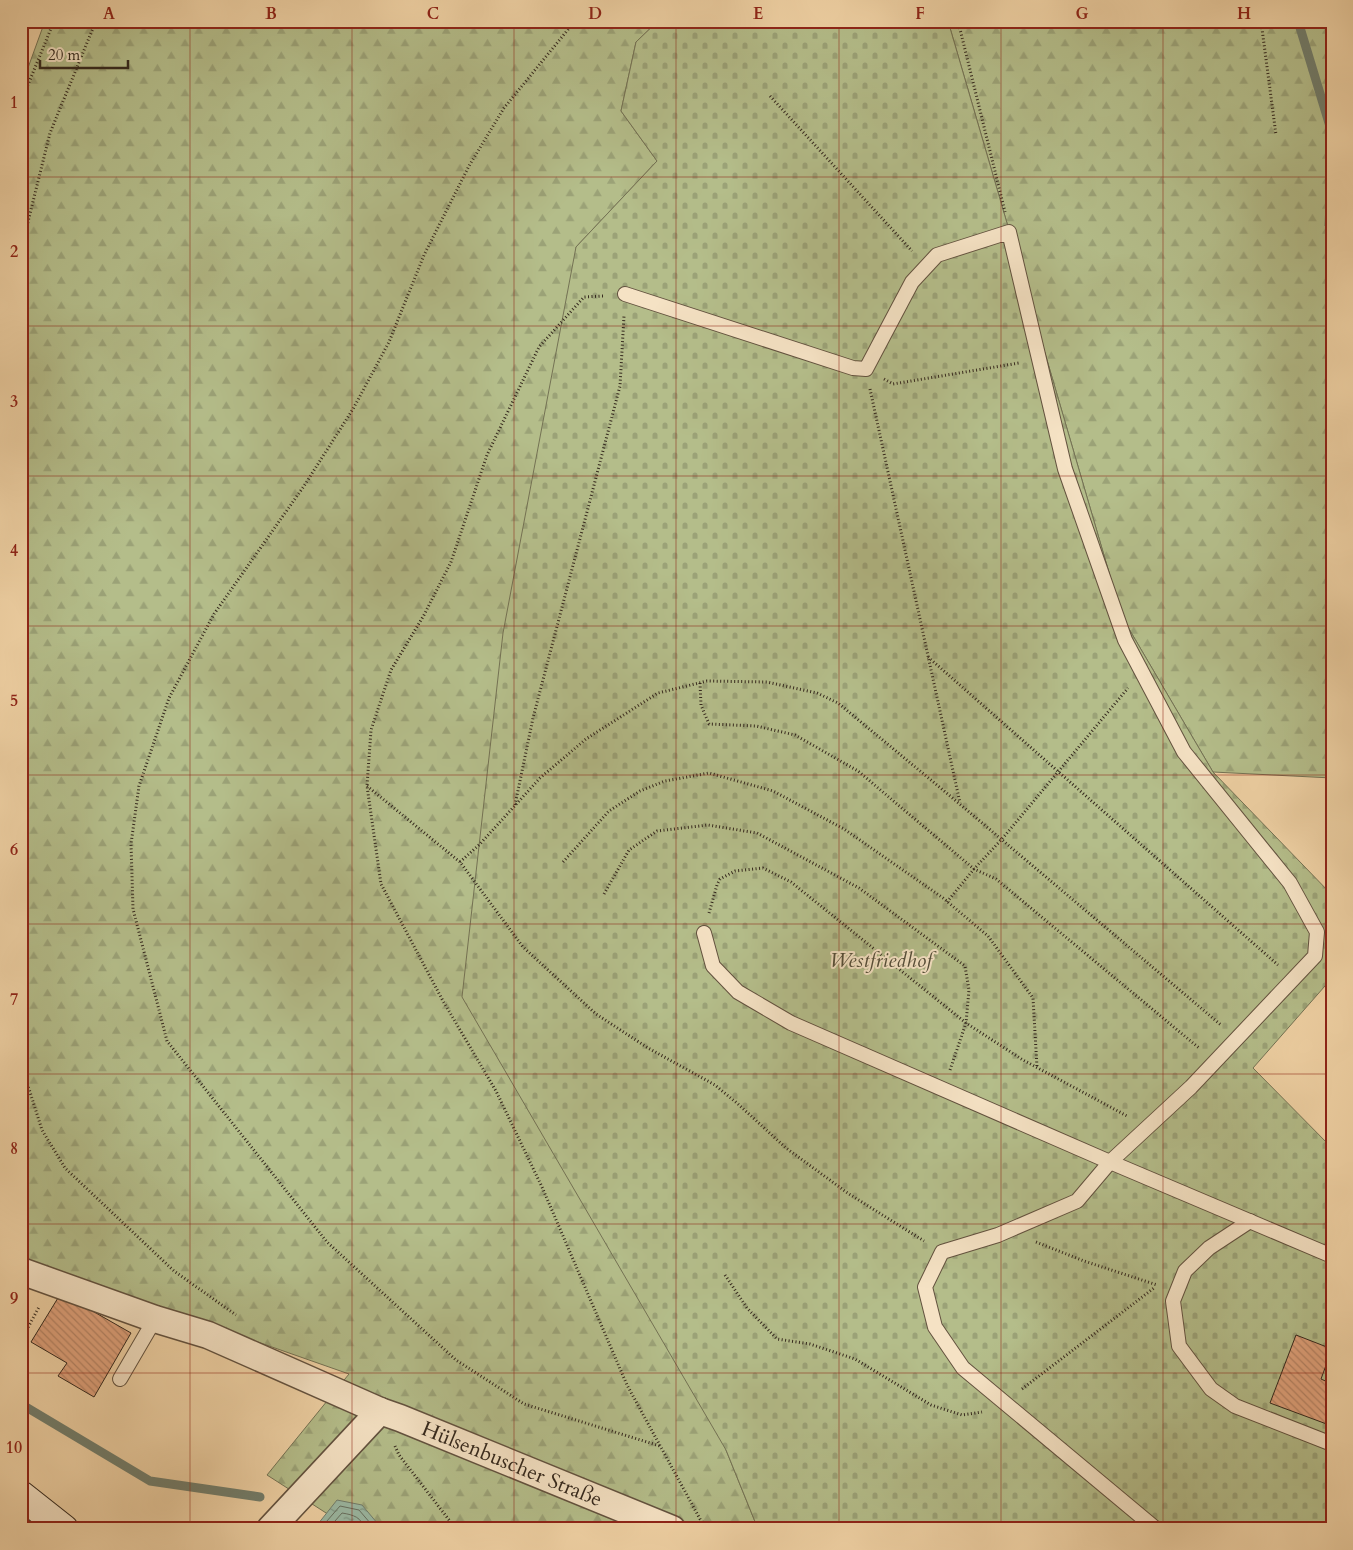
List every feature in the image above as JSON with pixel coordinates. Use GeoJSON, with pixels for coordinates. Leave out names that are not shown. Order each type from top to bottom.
{"type":"FeatureCollection","features":[{"type":"Feature","properties":{"kind":"main road"},"geometry":{"type":"LineString","coordinates":[[21,1496],[64,1529]]}},
{"type":"Feature","properties":{"kind":"street","name":"Hülsenbuscher Straße"},"geometry":{"type":"LineString","coordinates":[[21,1271],[155,1319],[208,1335],[380,1411],[672,1529]]}},
{"type":"Feature","properties":{"kind":"street"},"geometry":{"type":"LineString","coordinates":[[270,1529],[380,1411]]}},
{"type":"Feature","properties":{"kind":"lane"},"geometry":{"type":"LineString","coordinates":[[625,294],[852,368],[866,369],[912,282],[937,255],[1010,232],[1065,469],[1125,640],[1184,752],[1290,883],[1317,932],[1315,956],[1191,1087],[1110,1162],[1077,1201],[1007,1231],[942,1252],[925,1287],[935,1327],[963,1368],[1156,1529]]}},
{"type":"Feature","properties":{"kind":"lane"},"geometry":{"type":"LineString","coordinates":[[704,933],[713,966],[738,992],[791,1023],[1332,1256]]}},
{"type":"Feature","properties":{"kind":"lane"},"geometry":{"type":"LineString","coordinates":[[1250,1221],[1208,1248],[1185,1271],[1173,1301],[1179,1346],[1211,1390],[1235,1406],[1332,1444]]}},
{"type":"Feature","properties":{"kind":"lane"},"geometry":{"type":"LineString","coordinates":[[120,1379],[155,1319]]}},
{"type":"Feature","properties":{"kind":"path"},"geometry":{"type":"LineString","coordinates":[[21,102],[54,21]]}},
{"type":"Feature","properties":{"kind":"path"},"geometry":{"type":"LineString","coordinates":[[21,250],[50,133],[96,21]]}},
{"type":"Feature","properties":{"kind":"path"},"geometry":{"type":"LineString","coordinates":[[575,21],[504,108],[468,166],[424,254],[389,342],[353,409],[304,486],[214,614],[169,698],[139,786],[131,844],[133,909],[167,1041],[327,1242],[456,1360],[524,1404],[660,1446]]}},
{"type":"Feature","properties":{"kind":"path"},"geometry":{"type":"LineString","coordinates":[[958,21],[1010,232]]}},
{"type":"Feature","properties":{"kind":"path"},"geometry":{"type":"LineString","coordinates":[[1261,21],[1276,135]]}},
{"type":"Feature","properties":{"kind":"path"},"geometry":{"type":"LineString","coordinates":[[770,96],[926,267]]}},
{"type":"Feature","properties":{"kind":"path"},"geometry":{"type":"LineString","coordinates":[[515,805],[533,718],[620,386],[625,294],[584,297],[539,347],[487,455],[451,562],[424,614],[391,670],[371,730],[367,786],[381,884],[443,1001],[496,1091],[542,1187],[627,1385],[700,1519],[708,1529]]}},
{"type":"Feature","properties":{"kind":"path"},"geometry":{"type":"LineString","coordinates":[[866,369],[893,384],[1039,360]]}},
{"type":"Feature","properties":{"kind":"path"},"geometry":{"type":"LineString","coordinates":[[866,369],[960,805]]}},
{"type":"Feature","properties":{"kind":"path"},"geometry":{"type":"LineString","coordinates":[[928,657],[1293,978]]}},
{"type":"Feature","properties":{"kind":"path"},"geometry":{"type":"LineString","coordinates":[[947,902],[1142,672]]}},
{"type":"Feature","properties":{"kind":"path"},"geometry":{"type":"LineString","coordinates":[[460,862],[480,844],[540,778],[586,739],[658,693],[707,681],[767,682],[817,693],[838,704],[1002,839],[1237,1038]]}},
{"type":"Feature","properties":{"kind":"path"},"geometry":{"type":"LineString","coordinates":[[700,683],[701,705],[709,724],[756,726],[795,735],[858,771],[974,869],[996,879],[1214,1061]]}},
{"type":"Feature","properties":{"kind":"path"},"geometry":{"type":"LineString","coordinates":[[563,862],[609,811],[640,791],[665,781],[708,773],[773,791],[844,829],[947,902],[988,936],[1033,998],[1037,1067]]}},
{"type":"Feature","properties":{"kind":"path"},"geometry":{"type":"LineString","coordinates":[[367,786],[460,862],[523,947],[596,1014],[648,1048],[715,1085],[786,1148],[809,1165],[849,1194],[942,1252]]}},
{"type":"Feature","properties":{"kind":"path"},"geometry":{"type":"LineString","coordinates":[[604,894],[630,850],[657,831],[708,824],[757,833],[859,888],[965,966],[969,990],[966,1023],[944,1089]]}},
{"type":"Feature","properties":{"kind":"path"},"geometry":{"type":"LineString","coordinates":[[704,933],[716,885],[720,879],[735,871],[763,868],[791,882],[966,1023],[1037,1067],[1148,1127]]}},
{"type":"Feature","properties":{"kind":"path"},"geometry":{"type":"LineString","coordinates":[[21,1039],[23,1070],[42,1130],[65,1168],[174,1271],[237,1316]]}},
{"type":"Feature","properties":{"kind":"path"},"geometry":{"type":"LineString","coordinates":[[1007,1231],[1158,1285]]}},
{"type":"Feature","properties":{"kind":"path"},"geometry":{"type":"LineString","coordinates":[[725,1275],[747,1308],[777,1339],[810,1344],[855,1359],[931,1406],[962,1415],[1009,1405],[1095,1332],[1166,1279],[1185,1271]]}},
{"type":"Feature","properties":{"kind":"path"},"geometry":{"type":"LineString","coordinates":[[380,1411],[399,1455],[456,1529]]}},
{"type":"Feature","properties":{"kind":"green space"},"geometry":{"type":"Polygon","coordinates":[[[45,21],[658,21],[636,42],[621,111],[657,161],[576,247],[726,1450],[758,1529],[351,1529],[267,1475],[349,1374],[21,1259],[21,87],[45,21]]]}},
{"type":"Feature","properties":{"kind":"green space","name":"Westfriedhof"},"geometry":{"type":"Polygon","coordinates":[[[658,21],[948,21],[1122,617],[1213,772],[1332,895],[1332,978],[1253,1068],[1332,1148],[1332,1522],[1312,1529],[758,1529],[726,1450],[462,997],[503,633],[576,247],[657,161],[621,111],[636,42],[658,21]]]}},
{"type":"Feature","properties":{"kind":"green space"},"geometry":{"type":"Polygon","coordinates":[[[948,21],[1332,21],[1332,778],[1213,772],[1122,617],[948,21]]]}},
{"type":"Feature","properties":{"kind":"water"},"geometry":{"type":"Polygon","coordinates":[[[1332,199],[1332,232],[1325,226],[1326,203],[1332,199]]]}},
{"type":"Feature","properties":{"kind":"water"},"geometry":{"type":"Polygon","coordinates":[[[337,1500],[362,1505],[378,1524],[376,1529],[314,1529],[337,1500]]]}},
{"type":"Feature","properties":{"kind":"building"},"geometry":{"type":"Polygon","coordinates":[[[61,1293],[131,1333],[94,1397],[58,1376],[67,1363],[31,1342],[61,1293]]]}},
{"type":"Feature","properties":{"kind":"building"},"geometry":{"type":"Polygon","coordinates":[[[1296,1335],[1332,1349],[1321,1379],[1332,1384],[1332,1426],[1270,1403],[1296,1335]]]}},
{"type":"Feature","properties":{"kind":"waterway"},"geometry":{"type":"LineString","coordinates":[[1298,21],[1332,133]]}},
{"type":"Feature","properties":{"kind":"waterway"},"geometry":{"type":"LineString","coordinates":[[21,1404],[150,1481],[260,1497]]}}]}
